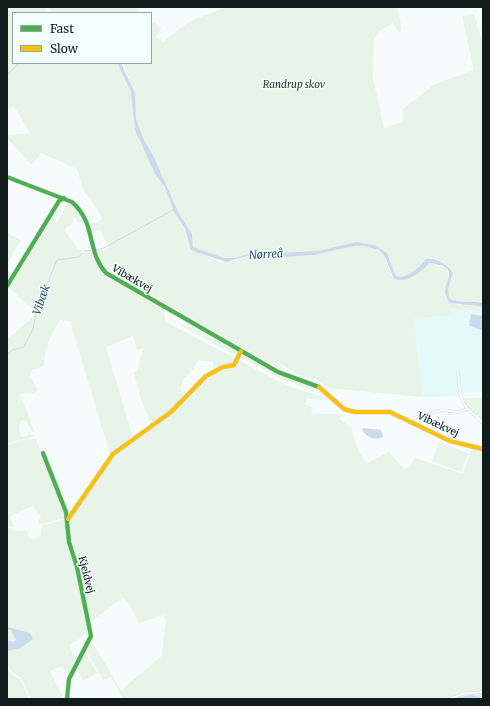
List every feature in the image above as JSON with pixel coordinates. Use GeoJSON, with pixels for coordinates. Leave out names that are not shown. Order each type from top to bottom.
{"type":"FeatureCollection","features":[{"type":"Feature","properties":{"kind":"street","name":"Vibækvej"},"geometry":{"type":"LineString","coordinates":[[7,176],[64,198],[79,206],[88,220],[98,262],[102,270],[241,351],[278,372],[317,385],[344,409],[355,412],[390,412],[450,441],[483,449]]}},
{"type":"Feature","properties":{"kind":"street"},"geometry":{"type":"LineString","coordinates":[[57,196],[59,200]]}},
{"type":"Feature","properties":{"kind":"street"},"geometry":{"type":"LineString","coordinates":[[7,286],[59,200],[64,198]]}},
{"type":"Feature","properties":{"kind":"street"},"geometry":{"type":"LineString","coordinates":[[67,520],[113,454],[171,412],[206,376],[218,368],[234,365],[241,351]]}},
{"type":"Feature","properties":{"kind":"street"},"geometry":{"type":"LineString","coordinates":[[458,372],[462,402],[466,409],[483,423]]}},
{"type":"Feature","properties":{"kind":"street","name":"Vibækvej"},"geometry":{"type":"LineString","coordinates":[[410,421],[410,419],[442,410],[458,412],[466,409]]}},
{"type":"Feature","properties":{"kind":"street","name":"Kjeldvej"},"geometry":{"type":"LineString","coordinates":[[43,453],[64,506],[69,542],[77,567],[90,636],[69,679],[67,699]]}},
{"type":"Feature","properties":{"kind":"street"},"geometry":{"type":"LineString","coordinates":[[450,699],[462,694],[483,692]]}},
{"type":"Feature","properties":{"kind":"shaded area"},"geometry":{"type":"Polygon","coordinates":[[[450,308],[483,312],[483,392],[459,393],[459,396],[423,397],[414,319],[451,315],[450,308]]]}},
{"type":"Feature","properties":{"kind":"green space"},"geometry":{"type":"Polygon","coordinates":[[[7,7],[44,7],[47,12],[12,12],[12,64],[117,64],[131,92],[139,141],[147,153],[155,174],[165,187],[174,212],[185,228],[191,250],[201,252],[220,262],[235,261],[248,256],[268,258],[314,255],[354,246],[365,246],[379,250],[385,257],[391,275],[399,280],[423,270],[429,262],[446,268],[448,271],[448,278],[445,297],[459,305],[467,303],[483,307],[483,312],[450,308],[451,315],[414,319],[423,397],[328,388],[317,380],[297,374],[278,362],[287,373],[102,267],[97,253],[108,247],[100,229],[92,234],[90,225],[102,220],[97,208],[84,192],[77,169],[41,153],[31,165],[7,138],[7,135],[30,133],[14,106],[7,110],[7,7]]]}},
{"type":"Feature","properties":{"kind":"green space"},"geometry":{"type":"Polygon","coordinates":[[[48,7],[137,7],[138,12],[52,12],[48,7]]]}},
{"type":"Feature","properties":{"kind":"green space","name":"Randrup skov"},"geometry":{"type":"Polygon","coordinates":[[[227,7],[397,7],[402,30],[399,33],[393,23],[380,31],[374,39],[373,78],[384,128],[402,122],[403,109],[435,84],[474,70],[462,16],[474,14],[483,45],[483,303],[456,301],[449,298],[448,289],[452,278],[448,265],[433,258],[426,259],[414,271],[399,277],[395,274],[389,257],[375,245],[356,242],[318,251],[275,253],[253,252],[235,258],[224,258],[193,247],[192,234],[178,212],[154,157],[143,138],[136,119],[135,93],[123,64],[152,64],[152,24],[154,22],[161,28],[156,37],[163,42],[190,21],[227,7]]]}},
{"type":"Feature","properties":{"kind":"green space"},"geometry":{"type":"Polygon","coordinates":[[[68,202],[80,209],[86,222],[78,223],[76,218],[73,218],[73,223],[64,230],[79,250],[85,251],[92,256],[106,276],[165,309],[164,315],[166,322],[280,382],[298,390],[325,397],[321,400],[308,398],[305,404],[313,408],[311,414],[343,414],[339,418],[351,428],[359,452],[367,463],[389,452],[404,469],[410,466],[415,458],[463,474],[472,448],[483,450],[483,699],[123,699],[111,677],[103,680],[87,652],[91,640],[121,690],[163,655],[162,651],[166,620],[164,615],[139,623],[130,605],[123,597],[90,623],[87,611],[78,617],[85,613],[89,634],[83,635],[83,637],[69,645],[77,661],[69,676],[62,666],[50,671],[64,699],[31,699],[21,678],[12,672],[7,664],[7,528],[17,531],[26,530],[30,539],[38,538],[41,534],[42,526],[69,518],[111,457],[173,412],[195,393],[214,369],[213,362],[198,360],[193,370],[191,368],[190,374],[184,378],[180,389],[185,396],[171,411],[152,426],[141,400],[134,372],[137,371],[144,348],[137,350],[133,336],[106,347],[133,438],[110,454],[70,321],[60,320],[47,347],[44,366],[32,370],[30,376],[38,390],[33,393],[20,394],[35,432],[32,431],[26,421],[21,420],[19,429],[21,437],[29,435],[28,432],[35,436],[7,444],[7,339],[34,315],[32,309],[8,287],[51,215],[57,222],[68,202]]]}},
{"type":"Feature","properties":{"kind":"green space"},"geometry":{"type":"Polygon","coordinates":[[[7,233],[21,240],[7,264],[7,233]]]}},
{"type":"Feature","properties":{"kind":"green space"},"geometry":{"type":"Polygon","coordinates":[[[185,324],[238,351],[237,356],[180,325],[185,324]]]}},
{"type":"Feature","properties":{"kind":"green space"},"geometry":{"type":"Polygon","coordinates":[[[241,354],[276,373],[314,387],[322,393],[284,380],[240,357],[241,354]]]}},
{"type":"Feature","properties":{"kind":"green space"},"geometry":{"type":"Polygon","coordinates":[[[462,398],[483,398],[483,421],[466,406],[462,398]]]}},
{"type":"Feature","properties":{"kind":"green space"},"geometry":{"type":"Polygon","coordinates":[[[36,439],[64,509],[66,518],[39,524],[38,521],[41,517],[33,506],[10,516],[14,527],[7,526],[7,445],[23,440],[36,439]]]}},
{"type":"Feature","properties":{"kind":"green space"},"geometry":{"type":"Polygon","coordinates":[[[439,442],[468,453],[461,472],[432,461],[439,442]]]}},
{"type":"Feature","properties":{"kind":"green space"},"geometry":{"type":"Polygon","coordinates":[[[85,654],[98,673],[83,681],[76,666],[85,654]]]}},
{"type":"Feature","properties":{"kind":"green space"},"geometry":{"type":"Polygon","coordinates":[[[7,668],[10,673],[21,680],[29,699],[7,699],[7,668]]]}},
{"type":"Feature","properties":{"kind":"water","name":"Nørreå"},"geometry":{"type":"Polygon","coordinates":[[[117,64],[121,64],[135,93],[136,119],[143,138],[154,157],[178,212],[192,234],[193,247],[224,258],[235,258],[253,252],[275,253],[318,251],[356,242],[375,245],[387,253],[395,274],[399,277],[414,271],[426,259],[434,259],[442,262],[453,274],[448,289],[449,298],[456,301],[483,303],[483,307],[450,303],[445,293],[449,271],[445,267],[429,263],[414,276],[404,280],[394,279],[385,257],[379,250],[365,246],[354,246],[314,255],[268,258],[248,256],[226,262],[191,250],[185,228],[174,212],[165,187],[155,174],[135,130],[131,92],[117,64]]]}},
{"type":"Feature","properties":{"kind":"water"},"geometry":{"type":"Polygon","coordinates":[[[471,314],[483,316],[483,331],[469,325],[471,314]]]}},
{"type":"Feature","properties":{"kind":"water"},"geometry":{"type":"Polygon","coordinates":[[[363,428],[381,430],[383,437],[377,439],[371,438],[362,430],[363,428]]]}},
{"type":"Feature","properties":{"kind":"water"},"geometry":{"type":"Polygon","coordinates":[[[7,627],[30,633],[33,639],[20,648],[7,651],[7,640],[13,642],[16,640],[11,630],[7,630],[7,627]]]}},
{"type":"Feature","properties":{"kind":"waterway"},"geometry":{"type":"LineString","coordinates":[[7,75],[18,64]]}},
{"type":"Feature","properties":{"kind":"waterway","name":"Vibæk"},"geometry":{"type":"LineString","coordinates":[[96,250],[100,250],[173,210]]}},
{"type":"Feature","properties":{"kind":"waterway","name":"Vibæk"},"geometry":{"type":"LineString","coordinates":[[85,251],[92,250]]}},
{"type":"Feature","properties":{"kind":"waterway","name":"Vibæk"},"geometry":{"type":"LineString","coordinates":[[7,355],[12,350],[24,347],[33,329],[37,309],[57,260],[79,257],[82,254]]}},
{"type":"Feature","properties":{"kind":"waterway"},"geometry":{"type":"LineString","coordinates":[[459,699],[471,697],[483,699]]}},
{"type":"Feature","properties":{"kind":"traffic: fast"},"geometry":{"type":"LineString","coordinates":[[7,177],[72,202],[80,210],[85,219],[96,256],[106,273],[278,372],[319,387]]}},
{"type":"Feature","properties":{"kind":"traffic: fast"},"geometry":{"type":"LineString","coordinates":[[7,286],[59,201],[64,198]]}},
{"type":"Feature","properties":{"kind":"traffic: fast"},"geometry":{"type":"LineString","coordinates":[[43,453],[66,512],[69,542],[77,567],[91,636],[69,679],[67,699]]}},
{"type":"Feature","properties":{"kind":"traffic: slow"},"geometry":{"type":"LineString","coordinates":[[68,519],[113,454],[171,412],[206,376],[223,367],[234,365],[241,351]]}},
{"type":"Feature","properties":{"kind":"traffic: slow"},"geometry":{"type":"LineString","coordinates":[[319,387],[344,409],[355,412],[390,412],[450,441],[483,449]]}}]}
